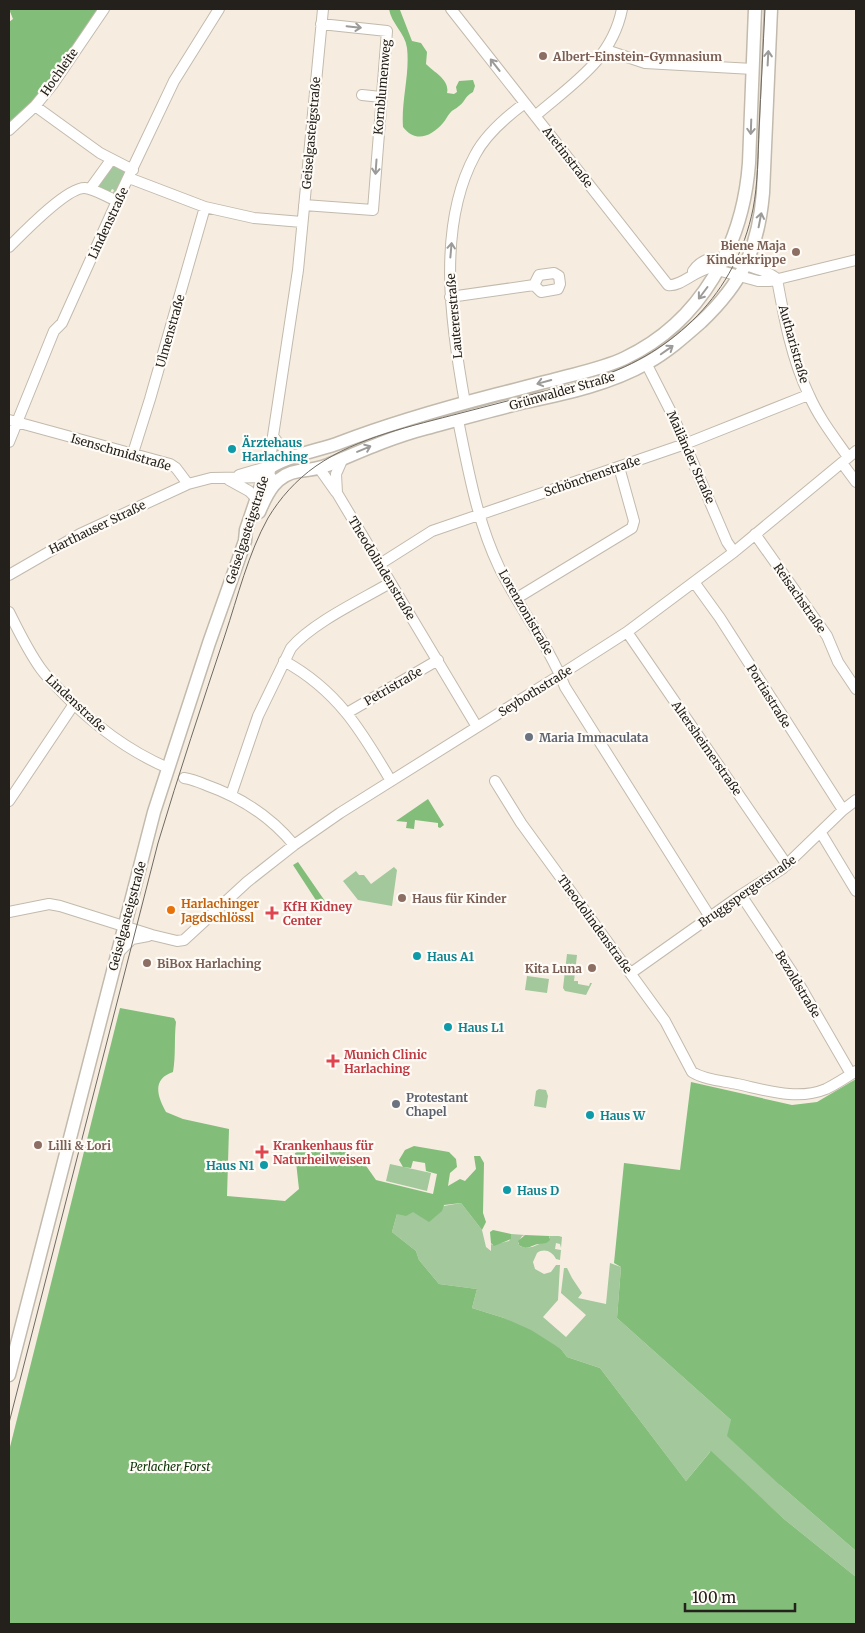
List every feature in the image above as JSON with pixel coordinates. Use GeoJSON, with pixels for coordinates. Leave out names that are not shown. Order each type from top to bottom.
{"type":"FeatureCollection","features":[{"type":"Feature","properties":{"kind":"main road","name":"Grünwalder Straße"},"geometry":{"type":"LineString","coordinates":[[245,541],[271,475],[295,457],[391,423],[591,370],[633,354],[665,334],[686,315],[708,288],[721,265],[741,217],[747,186],[755,9]]}},
{"type":"Feature","properties":{"kind":"main road","name":"Grünwalder Straße"},"geometry":{"type":"LineString","coordinates":[[271,475],[319,468],[397,437],[607,381],[646,363],[675,345],[702,320],[729,292],[742,271],[755,241],[762,212],[771,9]]}},
{"type":"Feature","properties":{"kind":"main road"},"geometry":{"type":"LineString","coordinates":[[319,449],[315,460],[319,468]]}},
{"type":"Feature","properties":{"kind":"main road","name":"Geiselgasteigstraße"},"geometry":{"type":"LineString","coordinates":[[262,495],[271,475]]}},
{"type":"Feature","properties":{"kind":"main road","name":"Geiselgasteigstraße"},"geometry":{"type":"LineString","coordinates":[[9,1375],[154,812],[245,541]]}},
{"type":"Feature","properties":{"kind":"street","name":"Hochleite"},"geometry":{"type":"LineString","coordinates":[[9,130],[35,106],[53,84],[104,9]]}},
{"type":"Feature","properties":{"kind":"street","name":"Lindenstraße"},"geometry":{"type":"LineString","coordinates":[[9,442],[13,422],[54,331],[62,323],[174,81],[219,9]]}},
{"type":"Feature","properties":{"kind":"street","name":"Geiselgasteigstraße"},"geometry":{"type":"LineString","coordinates":[[271,475],[273,436],[298,270],[323,9]]}},
{"type":"Feature","properties":{"kind":"street","name":"Aretinstraße"},"geometry":{"type":"LineString","coordinates":[[451,9],[668,285],[676,285],[691,274],[704,268],[721,265]]}},
{"type":"Feature","properties":{"kind":"street"},"geometry":{"type":"LineString","coordinates":[[535,116],[592,68],[614,36],[622,9]]}},
{"type":"Feature","properties":{"kind":"street","name":"Kornblumenweg"},"geometry":{"type":"LineString","coordinates":[[304,204],[373,210],[387,31],[321,24]]}},
{"type":"Feature","properties":{"kind":"street"},"geometry":{"type":"LineString","coordinates":[[606,50],[645,63],[753,69]]}},
{"type":"Feature","properties":{"kind":"street"},"geometry":{"type":"LineString","coordinates":[[362,95],[381,97]]}},
{"type":"Feature","properties":{"kind":"street","name":"Lautererstraße"},"geometry":{"type":"LineString","coordinates":[[465,403],[450,297],[449,272],[456,212],[466,174],[483,142],[509,115],[525,104]]}},
{"type":"Feature","properties":{"kind":"street"},"geometry":{"type":"LineString","coordinates":[[35,106],[131,174],[204,207],[254,218],[302,222]]}},
{"type":"Feature","properties":{"kind":"street"},"geometry":{"type":"LineString","coordinates":[[90,189],[111,160]]}},
{"type":"Feature","properties":{"kind":"street"},"geometry":{"type":"LineString","coordinates":[[9,247],[66,195],[80,189],[90,189],[117,201]]}},
{"type":"Feature","properties":{"kind":"street","name":"Ulmenstraße"},"geometry":{"type":"LineString","coordinates":[[133,454],[204,207]]}},
{"type":"Feature","properties":{"kind":"street"},"geometry":{"type":"LineString","coordinates":[[721,265],[742,271],[770,273],[777,279],[856,260]]}},
{"type":"Feature","properties":{"kind":"street","name":"Autharistraße"},"geometry":{"type":"LineString","coordinates":[[777,279],[793,349],[808,395],[824,424],[849,457],[856,482]]}},
{"type":"Feature","properties":{"kind":"street"},"geometry":{"type":"LineString","coordinates":[[450,297],[534,285]]}},
{"type":"Feature","properties":{"kind":"street","name":"Mailänder Straße"},"geometry":{"type":"LineString","coordinates":[[646,363],[673,416],[726,539],[734,552]]}},
{"type":"Feature","properties":{"kind":"street","name":"Schönchenstraße"},"geometry":{"type":"LineString","coordinates":[[380,564],[432,531],[619,468],[808,395]]}},
{"type":"Feature","properties":{"kind":"street","name":"Lorenzonistraße"},"geometry":{"type":"LineString","coordinates":[[458,420],[480,515],[499,566],[556,664],[565,687],[710,917]]}},
{"type":"Feature","properties":{"kind":"street","name":"Isenschmidstraße"},"geometry":{"type":"LineString","coordinates":[[13,422],[133,454],[176,468],[188,484]]}},
{"type":"Feature","properties":{"kind":"street"},"geometry":{"type":"LineString","coordinates":[[273,436],[278,443],[295,457]]}},
{"type":"Feature","properties":{"kind":"street","name":"Seybothstraße"},"geometry":{"type":"LineString","coordinates":[[152,935],[180,941],[189,937],[244,884],[294,846],[340,813],[627,632],[734,552],[849,457]]}},
{"type":"Feature","properties":{"kind":"street"},"geometry":{"type":"LineString","coordinates":[[337,493],[336,474],[343,458]]}},
{"type":"Feature","properties":{"kind":"street","name":"Theodolindenstraße"},"geometry":{"type":"LineString","coordinates":[[319,468],[337,493],[478,727]]}},
{"type":"Feature","properties":{"kind":"street"},"geometry":{"type":"LineString","coordinates":[[517,598],[632,528],[634,521],[619,468]]}},
{"type":"Feature","properties":{"kind":"street"},"geometry":{"type":"LineString","coordinates":[[188,484],[212,478],[271,475]]}},
{"type":"Feature","properties":{"kind":"street"},"geometry":{"type":"LineString","coordinates":[[226,478],[249,491],[262,495]]}},
{"type":"Feature","properties":{"kind":"street","name":"Harthauser Straße"},"geometry":{"type":"LineString","coordinates":[[9,575],[80,534],[188,484]]}},
{"type":"Feature","properties":{"kind":"street","name":"Reisachstraße"},"geometry":{"type":"LineString","coordinates":[[755,534],[827,636],[838,662],[856,689]]}},
{"type":"Feature","properties":{"kind":"street","name":"Portiastraße"},"geometry":{"type":"LineString","coordinates":[[694,582],[737,645],[843,810]]}},
{"type":"Feature","properties":{"kind":"street"},"geometry":{"type":"LineString","coordinates":[[231,795],[258,716],[291,648],[298,639],[320,624],[390,583]]}},
{"type":"Feature","properties":{"kind":"street","name":"Lindenstraße"},"geometry":{"type":"LineString","coordinates":[[9,612],[29,652],[43,672],[74,704],[115,738],[147,758],[168,768]]}},
{"type":"Feature","properties":{"kind":"street","name":"Altersheimerstraße"},"geometry":{"type":"LineString","coordinates":[[627,632],[787,865]]}},
{"type":"Feature","properties":{"kind":"street","name":"Petristraße"},"geometry":{"type":"LineString","coordinates":[[347,713],[438,660]]}},
{"type":"Feature","properties":{"kind":"street"},"geometry":{"type":"LineString","coordinates":[[284,661],[306,673],[332,696],[347,713],[391,781]]}},
{"type":"Feature","properties":{"kind":"street"},"geometry":{"type":"LineString","coordinates":[[9,801],[74,704]]}},
{"type":"Feature","properties":{"kind":"street"},"geometry":{"type":"LineString","coordinates":[[184,778],[231,795],[269,820],[294,846]]}},
{"type":"Feature","properties":{"kind":"street","name":"Theodolindenstraße"},"geometry":{"type":"LineString","coordinates":[[495,782],[521,823],[668,1025],[694,1074],[781,1094],[795,1095],[826,1089],[854,1073]]}},
{"type":"Feature","properties":{"kind":"street","name":"Bruggspergerstraße"},"geometry":{"type":"LineString","coordinates":[[631,973],[787,865],[843,810],[856,800]]}},
{"type":"Feature","properties":{"kind":"street"},"geometry":{"type":"LineString","coordinates":[[821,833],[856,890]]}},
{"type":"Feature","properties":{"kind":"street","name":"Bezoldstraße"},"geometry":{"type":"LineString","coordinates":[[742,895],[854,1073]]}},
{"type":"Feature","properties":{"kind":"street"},"geometry":{"type":"LineString","coordinates":[[9,912],[48,904],[60,906],[152,935]]}},
{"type":"Feature","properties":{"kind":"street"},"geometry":{"type":"LineString","coordinates":[[116,956],[132,939],[152,935]]}},
{"type":"Feature","properties":{"kind":"green space"},"geometry":{"type":"Polygon","coordinates":[[[9,9],[101,9],[35,103],[9,127],[9,22],[13,19],[9,9]]]}},
{"type":"Feature","properties":{"kind":"green space"},"geometry":{"type":"Polygon","coordinates":[[[389,9],[400,10],[412,41],[421,43],[427,52],[426,64],[444,80],[447,93],[454,94],[457,92],[456,87],[459,81],[473,80],[475,86],[473,92],[451,112],[438,128],[428,135],[413,135],[403,127],[408,58],[407,48],[389,9]]]}},
{"type":"Feature","properties":{"kind":"green space"},"geometry":{"type":"Polygon","coordinates":[[[113,165],[126,172],[115,195],[112,195],[114,190],[112,189],[109,194],[98,187],[113,165]]]}},
{"type":"Feature","properties":{"kind":"green space"},"geometry":{"type":"Polygon","coordinates":[[[428,799],[444,825],[440,828],[438,823],[415,820],[414,829],[406,828],[407,822],[396,821],[428,799]]]}},
{"type":"Feature","properties":{"kind":"green space"},"geometry":{"type":"Polygon","coordinates":[[[298,862],[327,904],[321,908],[293,865],[298,862]]]}},
{"type":"Feature","properties":{"kind":"green space"},"geometry":{"type":"Polygon","coordinates":[[[394,867],[397,870],[392,906],[358,900],[343,881],[356,871],[359,875],[364,875],[371,884],[394,867]]]}},
{"type":"Feature","properties":{"kind":"green space"},"geometry":{"type":"Polygon","coordinates":[[[567,954],[577,955],[574,981],[578,981],[578,984],[589,986],[592,983],[586,995],[565,991],[563,988],[567,954]]]}},
{"type":"Feature","properties":{"kind":"green space"},"geometry":{"type":"Polygon","coordinates":[[[527,976],[549,979],[547,993],[525,990],[527,976]]]}},
{"type":"Feature","properties":{"kind":"green space","name":"Perlacher Forst"},"geometry":{"type":"Polygon","coordinates":[[[120,1008],[174,1018],[176,1022],[173,1072],[166,1075],[159,1084],[160,1100],[166,1112],[183,1119],[229,1129],[227,1196],[285,1201],[299,1189],[295,1153],[315,1142],[328,1143],[362,1160],[376,1180],[433,1194],[437,1174],[426,1171],[425,1163],[413,1161],[411,1168],[403,1167],[399,1160],[405,1150],[414,1146],[449,1152],[456,1159],[457,1167],[450,1173],[448,1186],[460,1179],[465,1181],[476,1169],[474,1156],[480,1156],[484,1163],[483,1213],[486,1222],[482,1230],[461,1203],[444,1205],[442,1211],[429,1222],[413,1212],[406,1216],[397,1214],[392,1232],[416,1251],[419,1260],[439,1284],[477,1289],[472,1308],[504,1318],[531,1330],[561,1349],[567,1357],[600,1368],[686,1481],[711,1451],[784,1519],[856,1577],[856,1624],[9,1624],[9,1451],[120,1008]]]}},
{"type":"Feature","properties":{"kind":"green space"},"geometry":{"type":"Polygon","coordinates":[[[856,1079],[856,1551],[727,1436],[731,1420],[617,1318],[621,1267],[614,1263],[624,1163],[680,1170],[691,1082],[792,1105],[817,1102],[856,1079]]]}},
{"type":"Feature","properties":{"kind":"green space"},"geometry":{"type":"Polygon","coordinates":[[[539,1089],[546,1090],[548,1096],[546,1108],[534,1106],[536,1091],[539,1089]]]}},
{"type":"Feature","properties":{"kind":"green space"},"geometry":{"type":"Polygon","coordinates":[[[390,1164],[431,1173],[427,1191],[386,1181],[390,1164]]]}},
{"type":"Feature","properties":{"kind":"green space"},"geometry":{"type":"Polygon","coordinates":[[[461,1203],[482,1230],[486,1247],[491,1251],[491,1243],[492,1245],[509,1241],[511,1234],[525,1235],[522,1236],[518,1243],[520,1246],[528,1248],[550,1238],[549,1236],[562,1237],[561,1248],[560,1244],[556,1243],[555,1249],[561,1250],[560,1260],[556,1259],[550,1252],[542,1251],[537,1253],[533,1262],[535,1269],[544,1274],[551,1272],[556,1265],[560,1265],[558,1300],[543,1317],[566,1337],[586,1315],[561,1293],[564,1268],[567,1268],[582,1293],[578,1298],[606,1304],[610,1263],[621,1267],[617,1318],[731,1420],[781,1486],[856,1551],[856,1577],[784,1519],[710,1452],[686,1481],[600,1368],[567,1357],[561,1349],[504,1318],[472,1308],[477,1289],[439,1284],[419,1260],[416,1251],[392,1232],[397,1214],[461,1203]]]}},
{"type":"Feature","properties":{"kind":"green space"},"geometry":{"type":"Polygon","coordinates":[[[493,1230],[511,1234],[511,1239],[494,1246],[491,1243],[490,1232],[493,1230]]]}},
{"type":"Feature","properties":{"kind":"green space"},"geometry":{"type":"Polygon","coordinates":[[[525,1235],[549,1236],[550,1240],[524,1248],[519,1245],[518,1241],[525,1235]]]}},
{"type":"Feature","properties":{"kind":"tram line"},"geometry":{"type":"LineString","coordinates":[[9,1423],[158,843],[244,575],[268,518],[283,496],[295,483],[316,466],[349,447],[405,428],[596,378],[625,367],[651,352],[676,335],[698,315],[717,293],[732,267],[745,239],[753,209],[756,189],[765,9]]}},
{"type":"Feature","properties":{"kind":"place","name":"Albert-Einstein-Gymnasium"},"geometry":{"type":"Point","coordinates":[543,56]}},
{"type":"Feature","properties":{"kind":"place","name":"Biene Maja Kinderkrippe"},"geometry":{"type":"Point","coordinates":[796,252]}},
{"type":"Feature","properties":{"kind":"place","name":"Ärztehaus Harlaching"},"geometry":{"type":"Point","coordinates":[232,449]}},
{"type":"Feature","properties":{"kind":"place","name":"Maria Immaculata"},"geometry":{"type":"Point","coordinates":[529,737]}},
{"type":"Feature","properties":{"kind":"place","name":"Haus für Kinder"},"geometry":{"type":"Point","coordinates":[402,898]}},
{"type":"Feature","properties":{"kind":"place","name":"Harlachinger Jagdschlössl"},"geometry":{"type":"Point","coordinates":[171,910]}},
{"type":"Feature","properties":{"kind":"place","name":"KfH Kidney Center"},"geometry":{"type":"Point","coordinates":[272,913]}},
{"type":"Feature","properties":{"kind":"place","name":"Haus A1"},"geometry":{"type":"Point","coordinates":[417,956]}},
{"type":"Feature","properties":{"kind":"place","name":"BiBox Harlaching"},"geometry":{"type":"Point","coordinates":[147,963]}},
{"type":"Feature","properties":{"kind":"place","name":"Kita Luna"},"geometry":{"type":"Point","coordinates":[592,968]}},
{"type":"Feature","properties":{"kind":"place","name":"Haus L1"},"geometry":{"type":"Point","coordinates":[448,1027]}},
{"type":"Feature","properties":{"kind":"place","name":"Munich Clinic Harlaching"},"geometry":{"type":"Point","coordinates":[333,1061]}},
{"type":"Feature","properties":{"kind":"place","name":"Protestant Chapel"},"geometry":{"type":"Point","coordinates":[396,1104]}},
{"type":"Feature","properties":{"kind":"place","name":"Haus W"},"geometry":{"type":"Point","coordinates":[590,1115]}},
{"type":"Feature","properties":{"kind":"place","name":"Lilli & Lori"},"geometry":{"type":"Point","coordinates":[38,1145]}},
{"type":"Feature","properties":{"kind":"place","name":"Krankenhaus für Naturheilweisen"},"geometry":{"type":"Point","coordinates":[262,1152]}},
{"type":"Feature","properties":{"kind":"place","name":"Haus N1"},"geometry":{"type":"Point","coordinates":[264,1165]}},
{"type":"Feature","properties":{"kind":"place","name":"Haus D"},"geometry":{"type":"Point","coordinates":[507,1190]}}]}
